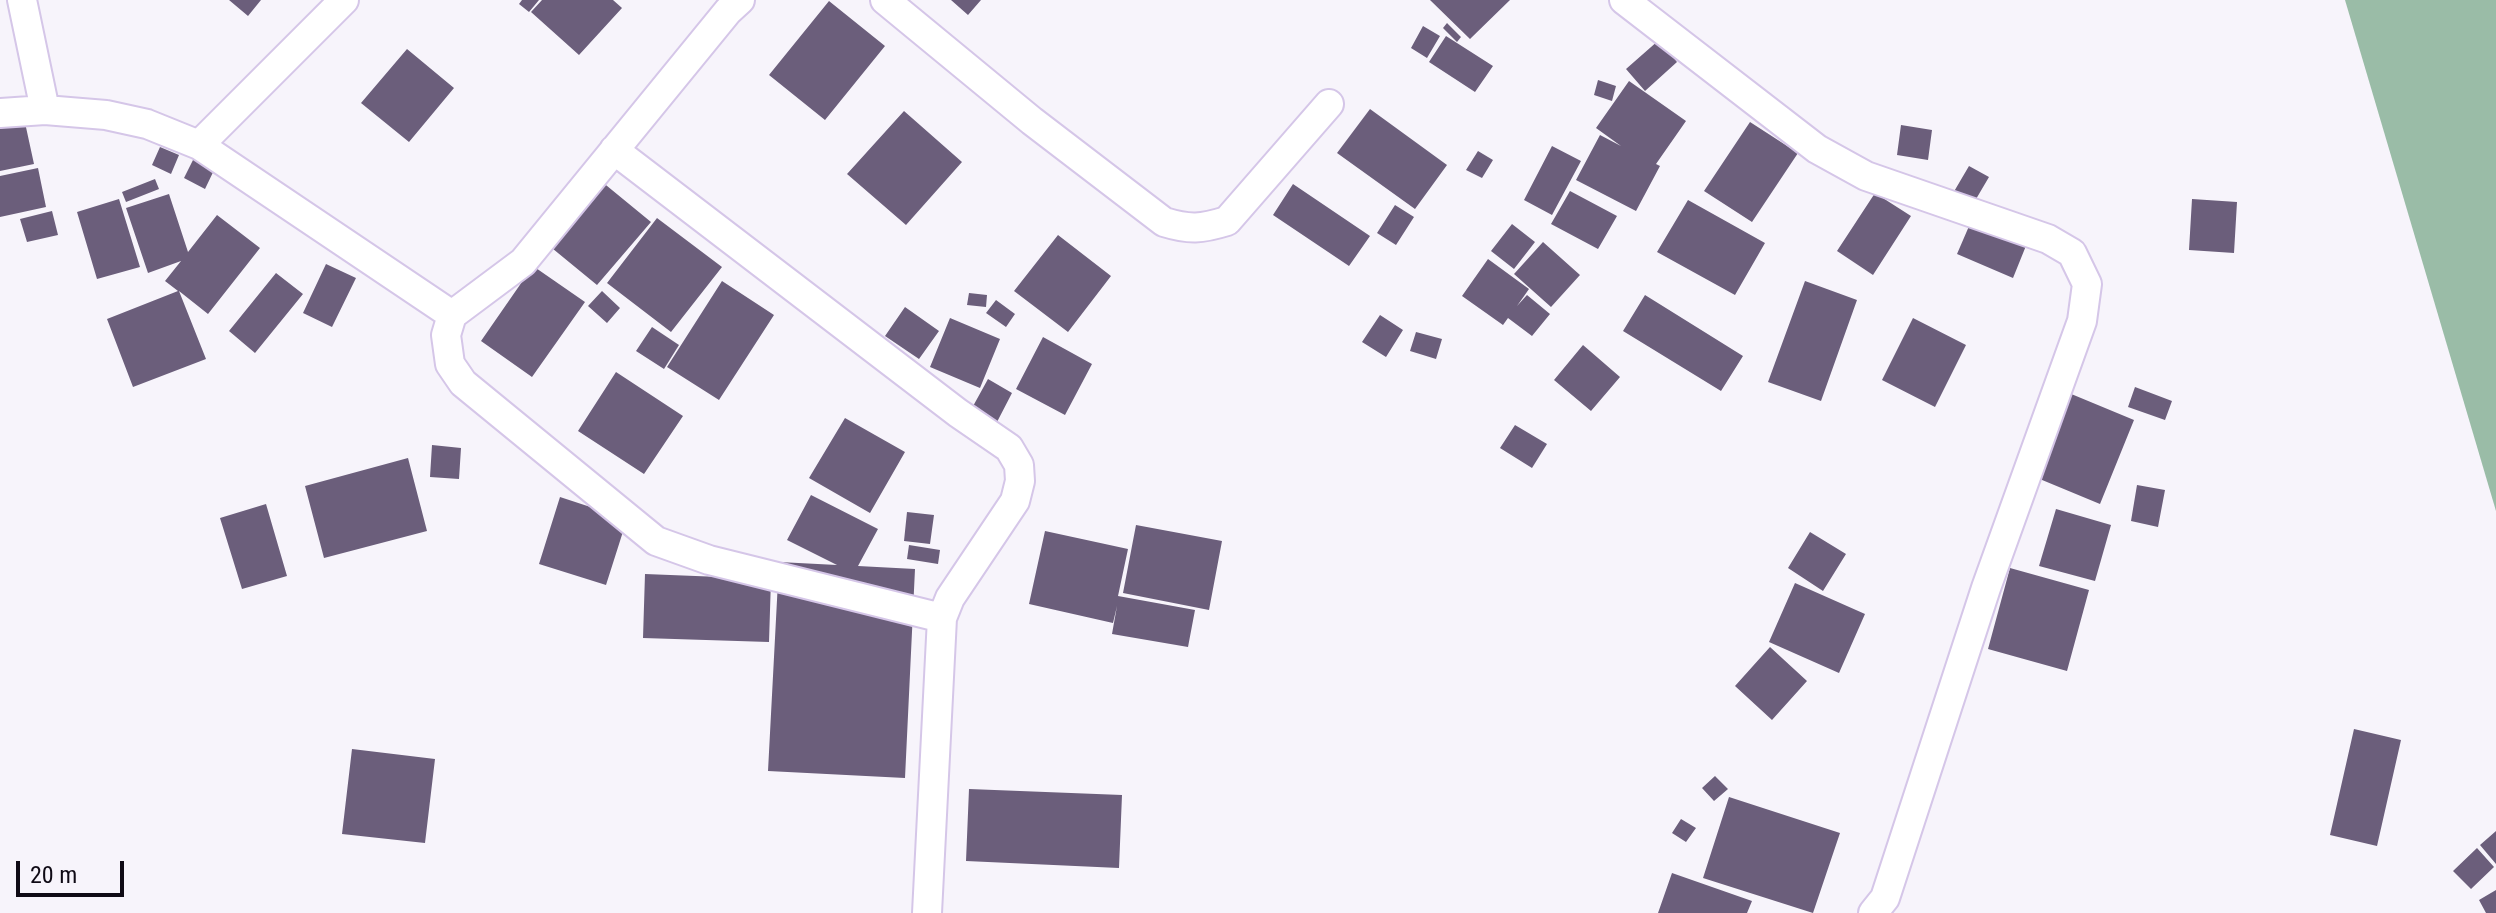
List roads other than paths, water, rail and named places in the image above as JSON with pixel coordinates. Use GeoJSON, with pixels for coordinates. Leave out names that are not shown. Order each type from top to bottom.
{"type":"FeatureCollection","features":[{"type":"Feature","properties":{"kind":"street"},"geometry":{"type":"LineString","coordinates":[[22,0],[45,110]]}},
{"type":"Feature","properties":{"kind":"street"},"geometry":{"type":"LineString","coordinates":[[199,145],[344,0]]}},
{"type":"Feature","properties":{"kind":"street"},"geometry":{"type":"LineString","coordinates":[[885,0],[1032,121],[1164,222],[1185,229],[1205,228],[1227,221],[1329,104]]}},
{"type":"Feature","properties":{"kind":"street"},"geometry":{"type":"LineString","coordinates":[[1624,0],[1817,149],[1866,176],[2048,239],[2072,253],[2087,284],[2082,321],[1986,588],[1885,898],[1873,913]]}},
{"type":"Feature","properties":{"kind":"street"},"geometry":{"type":"LineString","coordinates":[[728,4],[523,262],[452,315],[446,335],[450,364],[463,383],[656,541],[709,560],[942,618]]}},
{"type":"Feature","properties":{"kind":"street"},"geometry":{"type":"LineString","coordinates":[[0,113],[45,110],[106,115],[147,124],[199,145],[452,315]]}},
{"type":"Feature","properties":{"kind":"street"},"geometry":{"type":"LineString","coordinates":[[614,150],[958,413],[1009,448],[1019,465],[1020,481],[1015,501],[950,598],[942,618],[927,913]]}}]}
